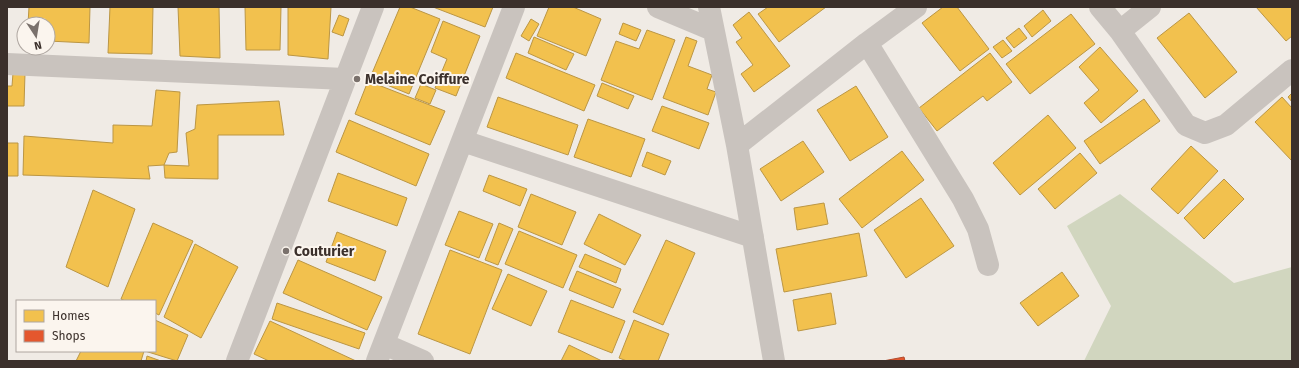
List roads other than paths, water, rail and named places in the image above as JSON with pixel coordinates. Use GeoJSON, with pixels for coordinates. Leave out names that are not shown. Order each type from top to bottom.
{"type":"FeatureCollection","features":[{"type":"Feature","properties":{"kind":"street"},"geometry":{"type":"LineString","coordinates":[[237,361],[373,7]]}},
{"type":"Feature","properties":{"kind":"street"},"geometry":{"type":"LineString","coordinates":[[423,361],[381,353],[514,7]]}},
{"type":"Feature","properties":{"kind":"street"},"geometry":{"type":"LineString","coordinates":[[658,7],[713,30]]}},
{"type":"Feature","properties":{"kind":"street"},"geometry":{"type":"LineString","coordinates":[[709,7],[737,145],[774,361]]}},
{"type":"Feature","properties":{"kind":"street"},"geometry":{"type":"LineString","coordinates":[[737,145],[867,43],[916,7]]}},
{"type":"Feature","properties":{"kind":"street"},"geometry":{"type":"LineString","coordinates":[[1100,7],[1120,31],[1186,125],[1205,133],[1226,125],[1292,70]]}},
{"type":"Feature","properties":{"kind":"street"},"geometry":{"type":"LineString","coordinates":[[1120,31],[1150,7]]}},
{"type":"Feature","properties":{"kind":"street"},"geometry":{"type":"LineString","coordinates":[[867,43],[963,199],[978,229],[988,265]]}},
{"type":"Feature","properties":{"kind":"street"},"geometry":{"type":"LineString","coordinates":[[7,64],[345,79]]}},
{"type":"Feature","properties":{"kind":"street"},"geometry":{"type":"LineString","coordinates":[[463,140],[753,237]]}},
{"type":"Feature","properties":{"kind":"street"},"geometry":{"type":"LineString","coordinates":[[758,361],[770,339]]}},
{"type":"Feature","properties":{"kind":"place","name":"Melaine Coiffure"},"geometry":{"type":"Point","coordinates":[357,79]}},
{"type":"Feature","properties":{"kind":"place","name":"Couturier"},"geometry":{"type":"Point","coordinates":[286,251]}}]}
